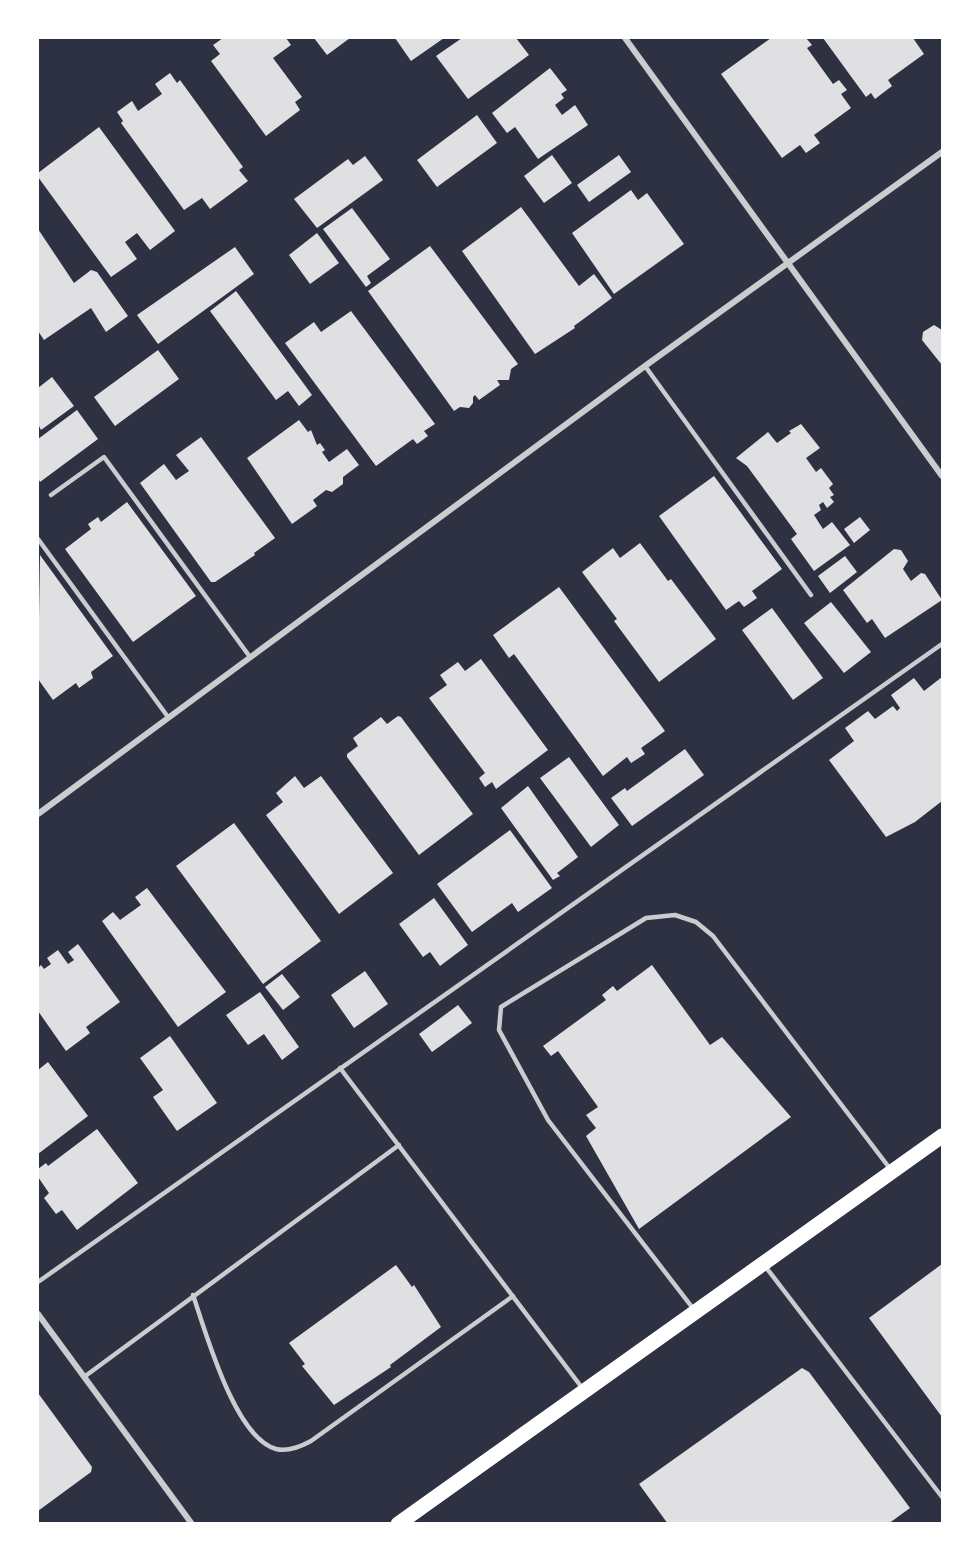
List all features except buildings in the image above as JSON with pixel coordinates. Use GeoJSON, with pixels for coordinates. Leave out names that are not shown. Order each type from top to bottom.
{"type":"FeatureCollection","features":[{"type":"Feature","properties":{"kind":"main road"},"geometry":{"type":"LineString","coordinates":[[398,1524],[942,1136]]}},
{"type":"Feature","properties":{"kind":"street"},"geometry":{"type":"LineString","coordinates":[[625,38],[942,476]]}},
{"type":"Feature","properties":{"kind":"street"},"geometry":{"type":"LineString","coordinates":[[38,814],[645,366],[942,152]]}},
{"type":"Feature","properties":{"kind":"street"},"geometry":{"type":"LineString","coordinates":[[38,1314],[192,1524]]}},
{"type":"Feature","properties":{"kind":"lane"},"geometry":{"type":"LineString","coordinates":[[645,366],[811,595]]}},
{"type":"Feature","properties":{"kind":"lane"},"geometry":{"type":"LineString","coordinates":[[51,495],[104,456],[250,657]]}},
{"type":"Feature","properties":{"kind":"lane"},"geometry":{"type":"LineString","coordinates":[[38,539],[168,717]]}},
{"type":"Feature","properties":{"kind":"lane"},"geometry":{"type":"LineString","coordinates":[[38,1282],[942,644]]}},
{"type":"Feature","properties":{"kind":"lane"},"geometry":{"type":"LineString","coordinates":[[696,1312],[548,1120],[499,1030],[501,1007],[645,918],[675,915],[696,922],[713,936],[892,1172]]}},
{"type":"Feature","properties":{"kind":"lane"},"geometry":{"type":"LineString","coordinates":[[340,1068],[585,1391]]}},
{"type":"Feature","properties":{"kind":"lane"},"geometry":{"type":"LineString","coordinates":[[84,1377],[399,1145]]}},
{"type":"Feature","properties":{"kind":"lane"},"geometry":{"type":"LineString","coordinates":[[763,1264],[942,1497]]}},
{"type":"Feature","properties":{"kind":"lane"},"geometry":{"type":"LineString","coordinates":[[193,1295],[240,1415],[259,1440],[274,1449],[283,1450],[296,1448],[311,1441],[513,1296]]}}]}
